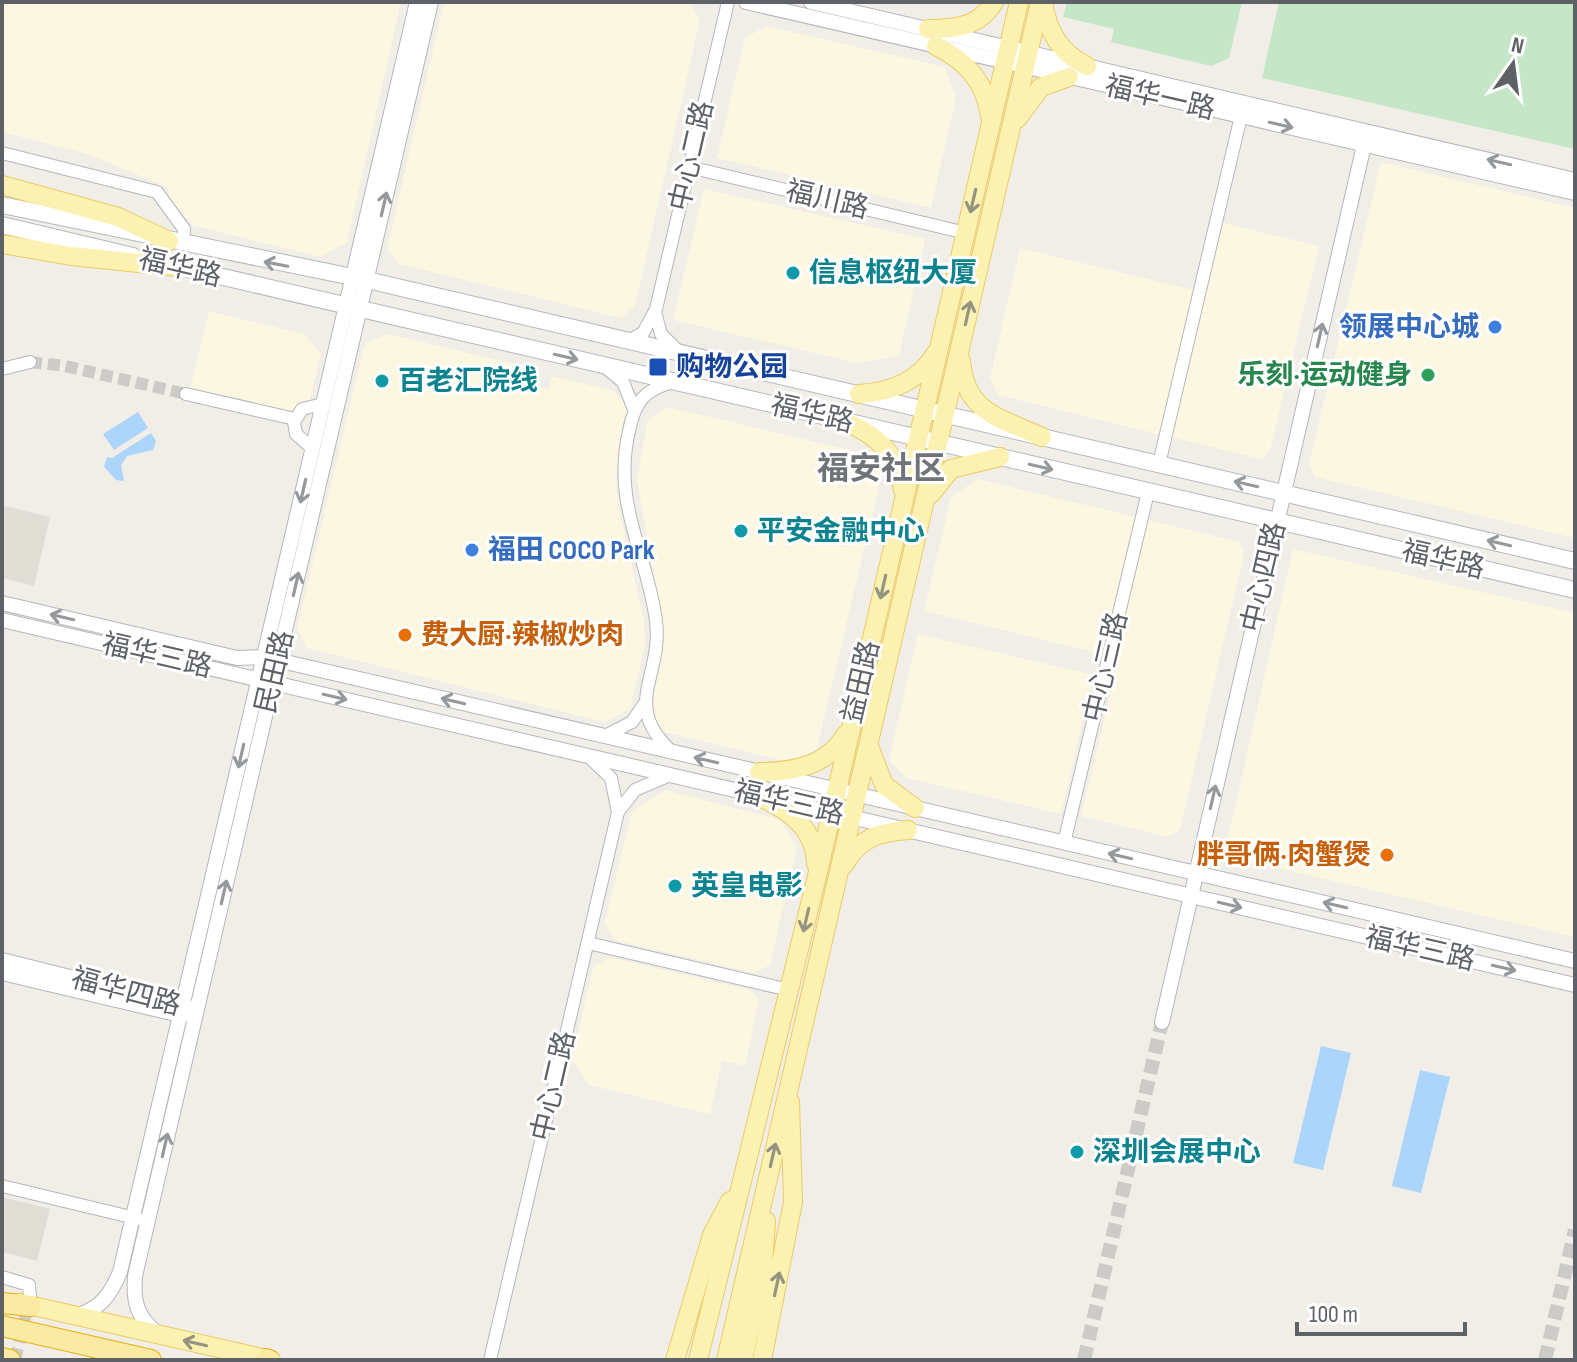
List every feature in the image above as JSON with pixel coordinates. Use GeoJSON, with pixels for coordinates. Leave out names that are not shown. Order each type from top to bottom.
{"type":"FeatureCollection","features":[{"type":"Feature","properties":{"kind":"highway"},"geometry":{"type":"LineString","coordinates":[[2,1301],[30,1301]]}},
{"type":"Feature","properties":{"kind":"highway"},"geometry":{"type":"LineString","coordinates":[[2,1326],[151,1360]]}},
{"type":"Feature","properties":{"kind":"highway"},"geometry":{"type":"LineString","coordinates":[[2,1358],[10,1360]]}},
{"type":"Feature","properties":{"kind":"main road"},"geometry":{"type":"LineString","coordinates":[[932,38],[980,19],[994,2]]}},
{"type":"Feature","properties":{"kind":"main road"},"geometry":{"type":"LineString","coordinates":[[1003,2],[1006,52]]}},
{"type":"Feature","properties":{"kind":"main road","name":"益田路"},"geometry":{"type":"LineString","coordinates":[[698,1360],[817,876],[1019,2]]}},
{"type":"Feature","properties":{"kind":"main road"},"geometry":{"type":"LineString","coordinates":[[1042,2],[1056,42],[1067,54],[1087,66]]}},
{"type":"Feature","properties":{"kind":"main road","name":"益田路"},"geometry":{"type":"LineString","coordinates":[[726,1360],[756,1262],[766,1186],[787,1092],[1042,2]]}},
{"type":"Feature","properties":{"kind":"main road"},"geometry":{"type":"LineString","coordinates":[[932,38],[969,67],[981,85],[991,125]]}},
{"type":"Feature","properties":{"kind":"main road"},"geometry":{"type":"LineString","coordinates":[[1011,128],[1041,87],[1069,77]]}},
{"type":"Feature","properties":{"kind":"main road"},"geometry":{"type":"LineString","coordinates":[[2,185],[118,217],[176,243]]}},
{"type":"Feature","properties":{"kind":"main road","name":"福华路"},"geometry":{"type":"LineString","coordinates":[[2,205],[360,279],[1575,561]]}},
{"type":"Feature","properties":{"kind":"main road","name":"福华路"},"geometry":{"type":"LineString","coordinates":[[2,225],[1575,590]]}},
{"type":"Feature","properties":{"kind":"main road"},"geometry":{"type":"LineString","coordinates":[[2,244],[71,256],[178,267]]}},
{"type":"Feature","properties":{"kind":"main road"},"geometry":{"type":"LineString","coordinates":[[859,394],[876,393],[906,383],[927,366],[939,347]]}},
{"type":"Feature","properties":{"kind":"main road"},"geometry":{"type":"LineString","coordinates":[[960,349],[963,380],[977,406],[1042,437]]}},
{"type":"Feature","properties":{"kind":"main road"},"geometry":{"type":"LineString","coordinates":[[844,421],[871,434],[891,455],[901,478],[903,502]]}},
{"type":"Feature","properties":{"kind":"main road"},"geometry":{"type":"LineString","coordinates":[[923,507],[940,478],[951,469],[1000,457]]}},
{"type":"Feature","properties":{"kind":"main road"},"geometry":{"type":"LineString","coordinates":[[759,772],[784,772],[818,762],[840,744],[851,725]]}},
{"type":"Feature","properties":{"kind":"main road"},"geometry":{"type":"LineString","coordinates":[[869,743],[874,765],[884,785],[915,808]]}},
{"type":"Feature","properties":{"kind":"main road"},"geometry":{"type":"LineString","coordinates":[[753,794],[800,821],[816,853],[817,876]]}},
{"type":"Feature","properties":{"kind":"main road"},"geometry":{"type":"LineString","coordinates":[[837,882],[854,849],[866,839],[889,831],[908,830]]}},
{"type":"Feature","properties":{"kind":"main road"},"geometry":{"type":"LineString","coordinates":[[762,1360],[793,1202],[793,1120],[787,1092]]}},
{"type":"Feature","properties":{"kind":"main road"},"geometry":{"type":"LineString","coordinates":[[675,1360],[712,1235],[739,1189]]}},
{"type":"Feature","properties":{"kind":"main road"},"geometry":{"type":"LineString","coordinates":[[743,1360],[756,1262]]}},
{"type":"Feature","properties":{"kind":"main road"},"geometry":{"type":"LineString","coordinates":[[30,1301],[74,1316],[269,1360]]}},
{"type":"Feature","properties":{"kind":"street","name":"民田路"},"geometry":{"type":"LineString","coordinates":[[360,279],[417,2]]}},
{"type":"Feature","properties":{"kind":"street","name":"民田路"},"geometry":{"type":"LineString","coordinates":[[74,1316],[98,1307],[114,1287],[140,1219],[196,1012],[271,659],[360,279],[431,2]]}},
{"type":"Feature","properties":{"kind":"street","name":"中心二路"},"geometry":{"type":"LineString","coordinates":[[628,341],[643,333],[656,309],[728,2]]}},
{"type":"Feature","properties":{"kind":"street","name":"福华一路"},"geometry":{"type":"LineString","coordinates":[[746,2],[1006,52],[1069,77],[1241,116],[1575,180]]}},
{"type":"Feature","properties":{"kind":"street","name":"福华一路"},"geometry":{"type":"LineString","coordinates":[[811,2],[932,38]]}},
{"type":"Feature","properties":{"kind":"street","name":"福华一路"},"geometry":{"type":"LineString","coordinates":[[1027,60],[1087,66],[1575,193]]}},
{"type":"Feature","properties":{"kind":"street"},"geometry":{"type":"LineString","coordinates":[[1159,464],[1241,116]]}},
{"type":"Feature","properties":{"kind":"street","name":"中心四路"},"geometry":{"type":"LineString","coordinates":[[1162,1022],[1366,138]]}},
{"type":"Feature","properties":{"kind":"street"},"geometry":{"type":"LineString","coordinates":[[2,153],[157,192],[184,229],[176,243]]}},
{"type":"Feature","properties":{"kind":"street","name":"福川路"},"geometry":{"type":"LineString","coordinates":[[689,167],[966,233]]}},
{"type":"Feature","properties":{"kind":"street","name":"民田路"},"geometry":{"type":"LineString","coordinates":[[271,659],[323,404],[353,308]]}},
{"type":"Feature","properties":{"kind":"street"},"geometry":{"type":"LineString","coordinates":[[656,309],[661,334],[685,354]]}},
{"type":"Feature","properties":{"kind":"street"},"geometry":{"type":"LineString","coordinates":[[2,369],[30,362]]}},
{"type":"Feature","properties":{"kind":"street"},"geometry":{"type":"LineString","coordinates":[[604,366],[623,382],[634,409]]}},
{"type":"Feature","properties":{"kind":"street"},"geometry":{"type":"LineString","coordinates":[[671,751],[649,725],[646,700],[656,649],[656,622],[622,480],[634,409],[647,392],[673,382]]}},
{"type":"Feature","properties":{"kind":"street"},"geometry":{"type":"LineString","coordinates":[[186,394],[295,419]]}},
{"type":"Feature","properties":{"kind":"street"},"geometry":{"type":"LineString","coordinates":[[313,449],[296,434],[295,419],[302,409],[323,404]]}},
{"type":"Feature","properties":{"kind":"street","name":"中心三路"},"geometry":{"type":"LineString","coordinates":[[1064,843],[1148,492]]}},
{"type":"Feature","properties":{"kind":"street","name":"福华三路"},"geometry":{"type":"LineString","coordinates":[[2,603],[237,658],[271,659],[1575,961]]}},
{"type":"Feature","properties":{"kind":"street","name":"福华三路"},"geometry":{"type":"LineString","coordinates":[[2,620],[1575,985]]}},
{"type":"Feature","properties":{"kind":"street","name":"民田路"},"geometry":{"type":"LineString","coordinates":[[158,1335],[142,1321],[135,1303],[140,1219],[182,1009],[266,681]]}},
{"type":"Feature","properties":{"kind":"street"},"geometry":{"type":"LineString","coordinates":[[605,736],[632,722],[646,700]]}},
{"type":"Feature","properties":{"kind":"street","name":"中心二路"},"geometry":{"type":"LineString","coordinates":[[490,1360],[618,812],[611,778],[601,765],[586,756]]}},
{"type":"Feature","properties":{"kind":"street"},"geometry":{"type":"LineString","coordinates":[[618,812],[635,790],[671,775]]}},
{"type":"Feature","properties":{"kind":"street"},"geometry":{"type":"LineString","coordinates":[[588,943],[789,990]]}},
{"type":"Feature","properties":{"kind":"street","name":"福华四路"},"geometry":{"type":"LineString","coordinates":[[2,960],[182,1009]]}},
{"type":"Feature","properties":{"kind":"street","name":"福华四路"},"geometry":{"type":"LineString","coordinates":[[2,973],[196,1012]]}},
{"type":"Feature","properties":{"kind":"street"},"geometry":{"type":"LineString","coordinates":[[2,1186],[140,1219]]}},
{"type":"Feature","properties":{"kind":"street"},"geometry":{"type":"LineString","coordinates":[[2,1277],[29,1285],[30,1301]]}},
{"type":"Feature","properties":{"kind":"shaded area"},"geometry":{"type":"Polygon","coordinates":[[[2,2],[401,2],[347,242],[321,257],[192,225],[168,196],[169,188],[87,154],[2,132],[2,2]]]}},
{"type":"Feature","properties":{"kind":"shaded area","name":"购物公园"},"geometry":{"type":"Polygon","coordinates":[[[444,2],[690,2],[700,20],[635,306],[621,318],[399,264],[387,249],[444,2]]]}},
{"type":"Feature","properties":{"kind":"shaded area"},"geometry":{"type":"Polygon","coordinates":[[[766,26],[945,67],[956,99],[931,208],[717,158],[745,38],[766,26]]]}},
{"type":"Feature","properties":{"kind":"shaded area","name":"领展中心城"},"geometry":{"type":"Polygon","coordinates":[[[1381,162],[1575,208],[1575,538],[1315,477],[1309,464],[1381,162]]]}},
{"type":"Feature","properties":{"kind":"shaded area","name":"信息枢纽大厦"},"geometry":{"type":"Polygon","coordinates":[[[704,189],[925,239],[899,356],[857,363],[673,320],[704,189]]]}},
{"type":"Feature","properties":{"kind":"shaded area"},"geometry":{"type":"Polygon","coordinates":[[[1223,223],[1319,246],[1270,451],[1261,459],[998,395],[990,378],[1020,248],[1206,293],[1223,223]]]}},
{"type":"Feature","properties":{"kind":"shaded area"},"geometry":{"type":"Polygon","coordinates":[[[209,311],[304,334],[321,353],[306,417],[190,390],[209,311]]]}},
{"type":"Feature","properties":{"kind":"shaded area","name":"福田 COCO Park"},"geometry":{"type":"Polygon","coordinates":[[[389,334],[522,366],[519,382],[549,389],[552,376],[614,391],[628,409],[616,476],[618,504],[644,621],[645,646],[630,709],[605,722],[306,648],[297,629],[363,350],[368,342],[389,334]]]}},
{"type":"Feature","properties":{"kind":"shaded area","name":"平安金融中心"},"geometry":{"type":"Polygon","coordinates":[[[668,407],[866,454],[882,474],[817,748],[793,763],[664,732],[648,715],[662,648],[662,623],[637,480],[648,419],[668,407]]]}},
{"type":"Feature","properties":{"kind":"shaded area"},"geometry":{"type":"Polygon","coordinates":[[[978,479],[1240,542],[1244,554],[1180,830],[1168,837],[1081,816],[1119,658],[924,611],[951,497],[978,479]]]}},
{"type":"Feature","properties":{"kind":"shaded area"},"geometry":{"type":"Polygon","coordinates":[[[2,505],[50,517],[34,586],[2,578],[2,505]]]}},
{"type":"Feature","properties":{"kind":"shaded area"},"geometry":{"type":"Polygon","coordinates":[[[1293,549],[1575,613],[1575,937],[1224,856],[1293,549]]]}},
{"type":"Feature","properties":{"kind":"shaded area"},"geometry":{"type":"Polygon","coordinates":[[[918,634],[1094,675],[1061,814],[907,778],[889,760],[918,634]]]}},
{"type":"Feature","properties":{"kind":"shaded area"},"geometry":{"type":"Polygon","coordinates":[[[665,790],[779,819],[797,847],[770,965],[754,973],[614,940],[605,922],[632,811],[665,790]]]}},
{"type":"Feature","properties":{"kind":"shaded area"},"geometry":{"type":"Polygon","coordinates":[[[609,957],[750,990],[759,1000],[745,1066],[722,1061],[710,1114],[589,1085],[572,1059],[593,968],[609,957]]]}},
{"type":"Feature","properties":{"kind":"shaded area"},"geometry":{"type":"Polygon","coordinates":[[[2,1197],[50,1209],[37,1261],[2,1252],[2,1197]]]}},
{"type":"Feature","properties":{"kind":"green space"},"geometry":{"type":"Polygon","coordinates":[[[1067,2],[1242,2],[1229,58],[1211,66],[1111,42],[1114,29],[1063,17],[1067,2]]]}},
{"type":"Feature","properties":{"kind":"green space"},"geometry":{"type":"Polygon","coordinates":[[[1279,2],[1575,2],[1575,149],[1262,78],[1279,2]]]}},
{"type":"Feature","properties":{"kind":"water"},"geometry":{"type":"Polygon","coordinates":[[[138,412],[148,428],[114,450],[103,434],[138,412]]]}},
{"type":"Feature","properties":{"kind":"water"},"geometry":{"type":"Polygon","coordinates":[[[151,433],[156,441],[153,450],[127,456],[121,465],[124,481],[116,480],[104,467],[107,457],[112,458],[151,433]]]}},
{"type":"Feature","properties":{"kind":"water"},"geometry":{"type":"Polygon","coordinates":[[[1321,1046],[1351,1053],[1323,1170],[1293,1163],[1321,1046]]]}},
{"type":"Feature","properties":{"kind":"water"},"geometry":{"type":"Polygon","coordinates":[[[1420,1070],[1450,1077],[1421,1193],[1392,1186],[1420,1070]]]}},
{"type":"Feature","properties":{"kind":"tunnel"},"geometry":{"type":"LineString","coordinates":[[30,362],[65,366],[186,394]]}},
{"type":"Feature","properties":{"kind":"tunnel"},"geometry":{"type":"LineString","coordinates":[[1084,1360],[1162,1022]]}},
{"type":"Feature","properties":{"kind":"tunnel"},"geometry":{"type":"LineString","coordinates":[[1545,1360],[1575,1230]]}},
{"type":"Feature","properties":{"kind":"tunnel"},"geometry":{"type":"LineString","coordinates":[[15,1360],[29,1301]]}},
{"type":"Feature","properties":{"kind":"place","name":"信息枢纽大厦"},"geometry":{"type":"Point","coordinates":[793,273]}},
{"type":"Feature","properties":{"kind":"place","name":"领展中心城"},"geometry":{"type":"Point","coordinates":[1495,327]}},
{"type":"Feature","properties":{"kind":"place","name":"购物公园"},"geometry":{"type":"Point","coordinates":[658,367]}},
{"type":"Feature","properties":{"kind":"place","name":"乐刻·运动健身"},"geometry":{"type":"Point","coordinates":[1428,375]}},
{"type":"Feature","properties":{"kind":"place","name":"百老汇院线"},"geometry":{"type":"Point","coordinates":[382,381]}},
{"type":"Feature","properties":{"kind":"place","name":"平安金融中心"},"geometry":{"type":"Point","coordinates":[741,531]}},
{"type":"Feature","properties":{"kind":"place","name":"福田 COCO Park"},"geometry":{"type":"Point","coordinates":[472,550]}},
{"type":"Feature","properties":{"kind":"place","name":"费大厨·辣椒炒肉"},"geometry":{"type":"Point","coordinates":[405,635]}},
{"type":"Feature","properties":{"kind":"place","name":"胖哥俩·肉蟹煲"},"geometry":{"type":"Point","coordinates":[1387,855]}},
{"type":"Feature","properties":{"kind":"place","name":"英皇电影"},"geometry":{"type":"Point","coordinates":[675,886]}},
{"type":"Feature","properties":{"kind":"place","name":"深圳会展中心"},"geometry":{"type":"Point","coordinates":[1077,1152]}},
{"type":"Feature","properties":{"kind":"district","name":"福安社区"},"geometry":{"type":"Point","coordinates":[881,469]}}]}
